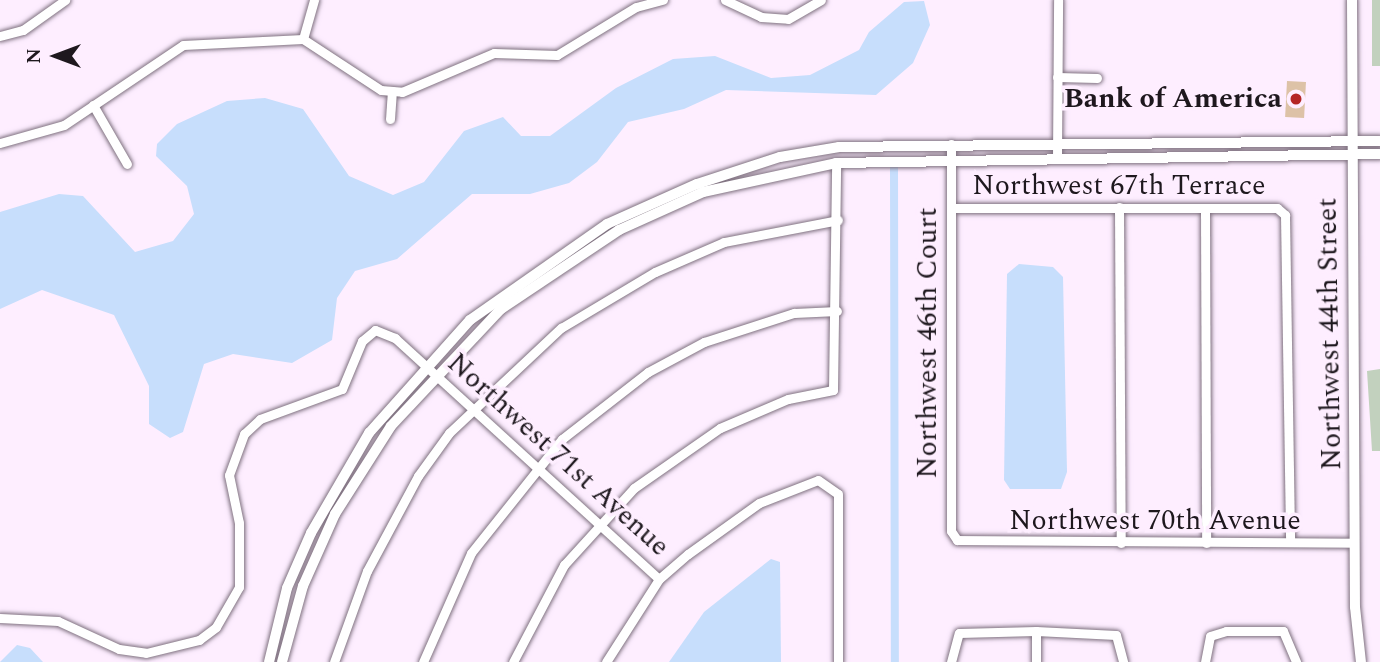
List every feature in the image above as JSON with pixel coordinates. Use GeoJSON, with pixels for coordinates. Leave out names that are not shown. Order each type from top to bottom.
{"type":"FeatureCollection","features":[{"type":"Feature","properties":{"kind":"street"},"geometry":{"type":"LineString","coordinates":[[0,36],[23,30],[65,0]]}},
{"type":"Feature","properties":{"kind":"street"},"geometry":{"type":"LineString","coordinates":[[303,39],[314,0]]}},
{"type":"Feature","properties":{"kind":"street"},"geometry":{"type":"LineString","coordinates":[[392,91],[494,53],[557,55],[636,7],[663,0]]}},
{"type":"Feature","properties":{"kind":"street"},"geometry":{"type":"LineString","coordinates":[[725,0],[761,17],[788,19],[821,0]]}},
{"type":"Feature","properties":{"kind":"street"},"geometry":{"type":"LineString","coordinates":[[1057,157],[1058,0]]}},
{"type":"Feature","properties":{"kind":"street","name":"Northwest 44th Street"},"geometry":{"type":"LineString","coordinates":[[1350,2],[1354,543],[1361,662]]}},
{"type":"Feature","properties":{"kind":"street"},"geometry":{"type":"LineString","coordinates":[[0,143],[64,125],[183,45],[303,39],[392,91]]}},
{"type":"Feature","properties":{"kind":"street"},"geometry":{"type":"LineString","coordinates":[[1057,77],[1097,78]]}},
{"type":"Feature","properties":{"kind":"street"},"geometry":{"type":"LineString","coordinates":[[390,119],[392,91]]}},
{"type":"Feature","properties":{"kind":"street"},"geometry":{"type":"LineString","coordinates":[[93,105],[127,164]]}},
{"type":"Feature","properties":{"kind":"street"},"geometry":{"type":"LineString","coordinates":[[282,662],[303,586],[335,514],[391,426],[435,373],[500,309],[619,230],[703,192],[836,163],[1057,157],[1380,141]]}},
{"type":"Feature","properties":{"kind":"street","name":"Northwest 46th Court"},"geometry":{"type":"LineString","coordinates":[[951,144],[951,531],[957,540]]}},
{"type":"Feature","properties":{"kind":"street"},"geometry":{"type":"LineString","coordinates":[[269,662],[287,588],[311,533],[369,433],[425,365],[491,303],[554,257],[607,224],[697,184],[780,158],[839,147],[1057,144],[1380,154]]}},
{"type":"Feature","properties":{"kind":"street"},"geometry":{"type":"LineString","coordinates":[[513,662],[564,565],[598,523],[665,464],[720,428],[788,400],[832,390],[837,311],[836,163]]}},
{"type":"Feature","properties":{"kind":"street"},"geometry":{"type":"LineString","coordinates":[[1119,207],[1121,542]]}},
{"type":"Feature","properties":{"kind":"street","name":"Northwest 67th Terrace"},"geometry":{"type":"LineString","coordinates":[[951,208],[1277,208],[1285,215],[1290,542]]}},
{"type":"Feature","properties":{"kind":"street"},"geometry":{"type":"LineString","coordinates":[[1205,208],[1206,543]]}},
{"type":"Feature","properties":{"kind":"street"},"geometry":{"type":"LineString","coordinates":[[334,662],[367,571],[418,476],[474,409],[561,328],[655,272],[737,239],[838,220]]}},
{"type":"Feature","properties":{"kind":"street"},"geometry":{"type":"LineString","coordinates":[[423,662],[471,553],[538,466],[605,403],[704,342],[762,321],[837,311]]}},
{"type":"Feature","properties":{"kind":"street","name":"Northwest 71st Avenue"},"geometry":{"type":"LineString","coordinates":[[0,618],[58,621],[119,649],[146,653],[199,640],[216,627],[239,587],[239,523],[229,475],[244,435],[260,419],[342,389],[362,341],[375,330],[386,331],[435,373],[659,579]]}},
{"type":"Feature","properties":{"kind":"street"},"geometry":{"type":"LineString","coordinates":[[606,662],[659,579],[760,503],[818,480],[832,484],[838,494],[838,662]]}},
{"type":"Feature","properties":{"kind":"street","name":"Northwest 70th Avenue"},"geometry":{"type":"LineString","coordinates":[[957,540],[1354,543]]}},
{"type":"Feature","properties":{"kind":"street"},"geometry":{"type":"LineString","coordinates":[[1036,631],[1036,662]]}},
{"type":"Feature","properties":{"kind":"street"},"geometry":{"type":"LineString","coordinates":[[951,662],[956,637],[1036,631],[1116,635],[1123,662]]}},
{"type":"Feature","properties":{"kind":"street"},"geometry":{"type":"LineString","coordinates":[[1205,662],[1210,636],[1226,631],[1288,635],[1296,662]]}},
{"type":"Feature","properties":{"kind":"green space"},"geometry":{"type":"Polygon","coordinates":[[[1372,0],[1380,0],[1380,66],[1372,66],[1372,0]]]}},
{"type":"Feature","properties":{"kind":"green space"},"geometry":{"type":"Polygon","coordinates":[[[1380,369],[1380,451],[1372,451],[1367,371],[1380,369]]]}},
{"type":"Feature","properties":{"kind":"water"},"geometry":{"type":"Polygon","coordinates":[[[924,1],[930,25],[913,63],[876,95],[726,90],[684,109],[628,122],[597,162],[569,183],[530,194],[472,194],[397,259],[355,271],[337,298],[332,340],[292,363],[233,354],[204,364],[183,432],[170,438],[149,424],[149,386],[114,315],[42,290],[0,309],[0,212],[59,194],[83,196],[135,252],[173,241],[194,214],[187,186],[156,156],[157,144],[177,124],[227,101],[265,98],[303,109],[349,176],[393,195],[424,182],[464,131],[503,117],[521,136],[550,136],[616,88],[673,59],[715,56],[771,78],[810,75],[859,50],[869,32],[904,2],[924,1]]]}},
{"type":"Feature","properties":{"kind":"water"},"geometry":{"type":"Polygon","coordinates":[[[1019,264],[1053,267],[1063,277],[1067,472],[1061,489],[1010,489],[1004,480],[1007,274],[1019,264]]]}},
{"type":"Feature","properties":{"kind":"water"},"geometry":{"type":"Polygon","coordinates":[[[771,559],[780,562],[781,662],[669,662],[704,612],[771,559]]]}},
{"type":"Feature","properties":{"kind":"water"},"geometry":{"type":"Polygon","coordinates":[[[17,645],[30,648],[43,662],[0,662],[17,645]]]}},
{"type":"Feature","properties":{"kind":"building","name":"Bank of America"},"geometry":{"type":"Polygon","coordinates":[[[1287,81],[1306,82],[1304,118],[1285,117],[1287,81]]]}},
{"type":"Feature","properties":{"kind":"waterway"},"geometry":{"type":"LineString","coordinates":[[894,166],[895,662]]}},
{"type":"Feature","properties":{"kind":"place","name":"Bank of America"},"geometry":{"type":"Point","coordinates":[1296,99]}}]}
